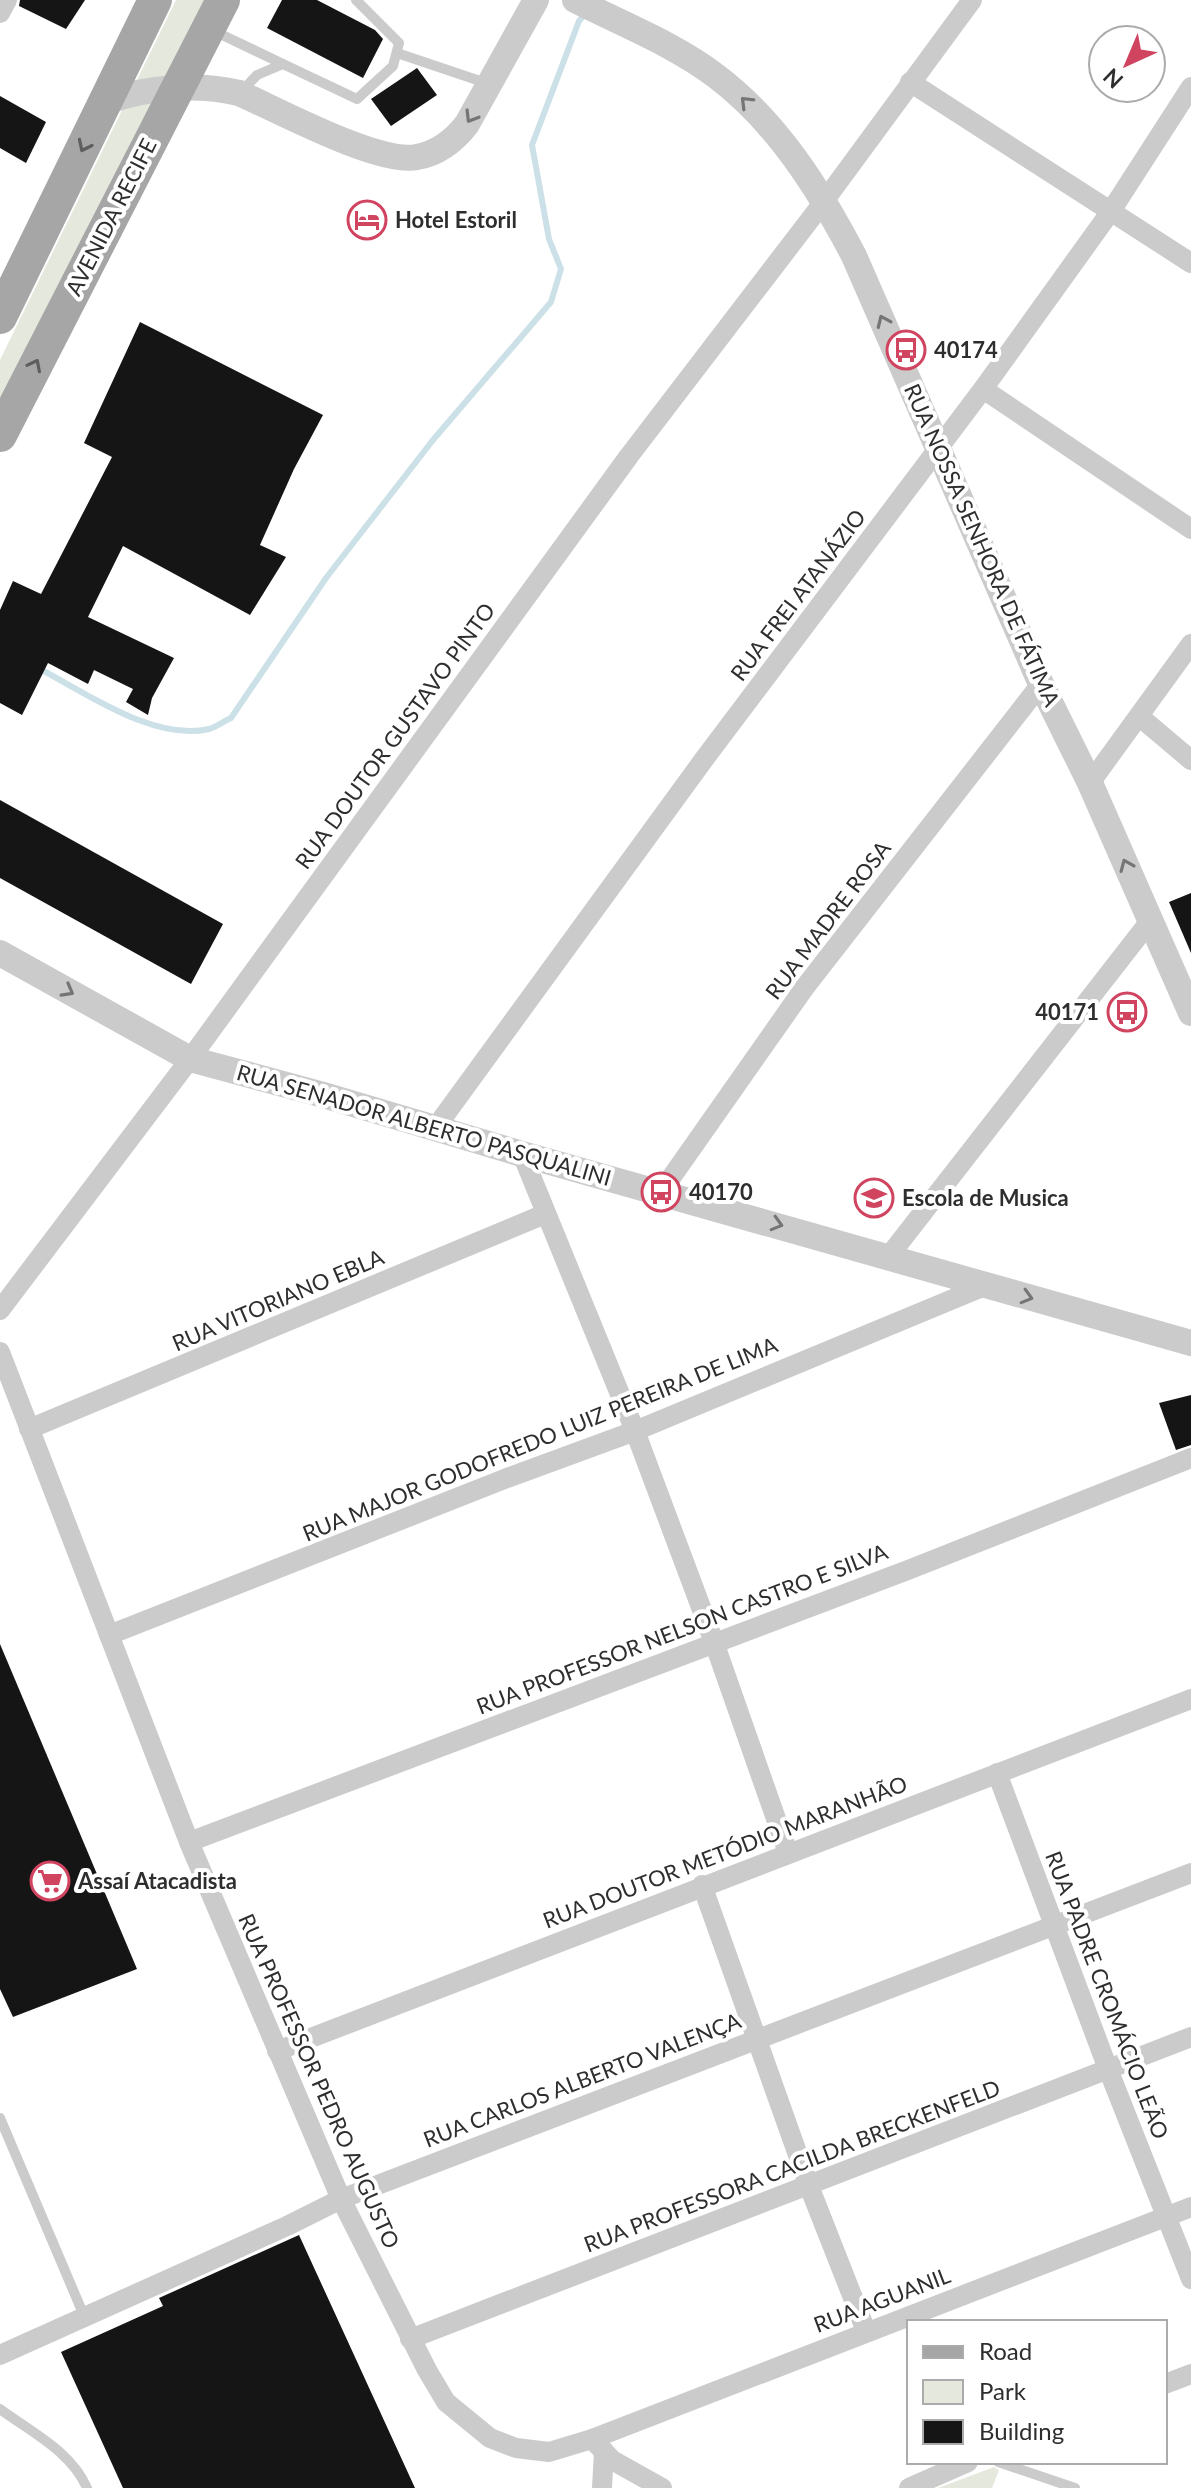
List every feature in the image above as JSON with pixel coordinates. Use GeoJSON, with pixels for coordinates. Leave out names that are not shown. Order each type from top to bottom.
{"type":"FeatureCollection","features":[{"type":"Feature","properties":{"kind":"main road"},"geometry":{"type":"LineString","coordinates":[[0,317],[155,0]]}},
{"type":"Feature","properties":{"kind":"main road","name":"AVENIDA RECIFE"},"geometry":{"type":"LineString","coordinates":[[0,435],[216,14]]}},
{"type":"Feature","properties":{"kind":"street"},"geometry":{"type":"LineString","coordinates":[[0,13],[7,0]]}},
{"type":"Feature","properties":{"kind":"street"},"geometry":{"type":"LineString","coordinates":[[106,102],[144,92],[222,89],[239,93],[360,147],[390,156],[416,158],[456,139],[536,0]]}},
{"type":"Feature","properties":{"kind":"street","name":"RUA NOSSA SENHORA DE FÁTIMA"},"geometry":{"type":"LineString","coordinates":[[575,0],[714,75],[745,100],[794,157],[825,200],[854,256],[1041,684],[1090,783],[1191,1013]]}},
{"type":"Feature","properties":{"kind":"street","name":"RUA DOUTOR GUSTAVO PINTO"},"geometry":{"type":"LineString","coordinates":[[2,1306],[190,1059],[620,468],[825,200],[972,0]]}},
{"type":"Feature","properties":{"kind":"street"},"geometry":{"type":"LineString","coordinates":[[910,82],[1191,263]]}},
{"type":"Feature","properties":{"kind":"street","name":"RUA FREI ATANÁZIO"},"geometry":{"type":"LineString","coordinates":[[436,1127],[702,762],[983,389],[1186,107],[1191,87]]}},
{"type":"Feature","properties":{"kind":"street"},"geometry":{"type":"LineString","coordinates":[[983,389],[1191,529]]}},
{"type":"Feature","properties":{"kind":"street"},"geometry":{"type":"LineString","coordinates":[[1090,783],[1191,644]]}},
{"type":"Feature","properties":{"kind":"street","name":"RUA MADRE ROSA"},"geometry":{"type":"LineString","coordinates":[[661,1192],[805,987],[1041,684]]}},
{"type":"Feature","properties":{"kind":"street"},"geometry":{"type":"LineString","coordinates":[[1140,717],[1191,760]]}},
{"type":"Feature","properties":{"kind":"street"},"geometry":{"type":"LineString","coordinates":[[889,1256],[1150,921]]}},
{"type":"Feature","properties":{"kind":"street","name":"RUA SENADOR ALBERTO PASQUALINI"},"geometry":{"type":"LineString","coordinates":[[0,953],[190,1059],[1191,1343]]}},
{"type":"Feature","properties":{"kind":"street"},"geometry":{"type":"LineString","coordinates":[[522,1154],[635,1431],[788,1853]]}},
{"type":"Feature","properties":{"kind":"street","name":"RUA VITORIANO EBLA"},"geometry":{"type":"LineString","coordinates":[[29,1429],[545,1214]]}},
{"type":"Feature","properties":{"kind":"street","name":"RUA MAJOR GODOFREDO LUIZ PEREIRA DE LIMA"},"geometry":{"type":"LineString","coordinates":[[109,1635],[507,1478],[635,1431],[987,1285]]}},
{"type":"Feature","properties":{"kind":"street","name":"RUA PROFESSOR PEDRO AUGUSTO"},"geometry":{"type":"LineString","coordinates":[[0,1352],[189,1842],[341,2199],[410,2339],[446,2402],[490,2438],[516,2448],[549,2452],[598,2445]]}},
{"type":"Feature","properties":{"kind":"street","name":"RUA PROFESSOR NELSON CASTRO E SILVA"},"geometry":{"type":"LineString","coordinates":[[189,1842],[908,1570],[1191,1458]]}},
{"type":"Feature","properties":{"kind":"street","name":"RUA DOUTOR METÓDIO MARANHÃO"},"geometry":{"type":"LineString","coordinates":[[277,2051],[1191,1699]]}},
{"type":"Feature","properties":{"kind":"street","name":"RUA PADRE CROMÁCIO LEÃO"},"geometry":{"type":"LineString","coordinates":[[997,1773],[1191,2279]]}},
{"type":"Feature","properties":{"kind":"street","name":"RUA CARLOS ALBERTO VALENÇA"},"geometry":{"type":"LineString","coordinates":[[0,2355],[341,2199],[1191,1873]]}},
{"type":"Feature","properties":{"kind":"street"},"geometry":{"type":"LineString","coordinates":[[702,1885],[809,2186],[866,2331]]}},
{"type":"Feature","properties":{"kind":"street","name":"RUA PROFESSORA CACILDA BRECKENFELD"},"geometry":{"type":"LineString","coordinates":[[410,2339],[1191,2037]]}},
{"type":"Feature","properties":{"kind":"street","name":"RUA AGUANIL"},"geometry":{"type":"LineString","coordinates":[[598,2445],[866,2331],[1191,2207]]}},
{"type":"Feature","properties":{"kind":"street"},"geometry":{"type":"LineString","coordinates":[[1167,2383],[1191,2374]]}},
{"type":"Feature","properties":{"kind":"street"},"geometry":{"type":"LineString","coordinates":[[598,2445],[602,2488]]}},
{"type":"Feature","properties":{"kind":"street"},"geometry":{"type":"LineString","coordinates":[[598,2445],[612,2460],[662,2488]]}},
{"type":"Feature","properties":{"kind":"street"},"geometry":{"type":"LineString","coordinates":[[909,2488],[963,2464]]}},
{"type":"Feature","properties":{"kind":"lane"},"geometry":{"type":"LineString","coordinates":[[216,14],[283,64],[357,99],[393,66],[399,43],[356,0]]}},
{"type":"Feature","properties":{"kind":"lane"},"geometry":{"type":"LineString","coordinates":[[397,53],[489,84]]}},
{"type":"Feature","properties":{"kind":"lane"},"geometry":{"type":"LineString","coordinates":[[239,93],[257,75],[283,64]]}},
{"type":"Feature","properties":{"kind":"lane"},"geometry":{"type":"LineString","coordinates":[[0,2118],[85,2318]]}},
{"type":"Feature","properties":{"kind":"lane"},"geometry":{"type":"LineString","coordinates":[[0,2409],[57,2449],[87,2488]]}},
{"type":"Feature","properties":{"kind":"lane"},"geometry":{"type":"LineString","coordinates":[[1004,2464],[1075,2488]]}},
{"type":"Feature","properties":{"kind":"green space"},"geometry":{"type":"Polygon","coordinates":[[[176,0],[210,0],[0,405],[0,360],[176,0]]]}},
{"type":"Feature","properties":{"kind":"green space"},"geometry":{"type":"Polygon","coordinates":[[[994,2467],[999,2470],[992,2488],[938,2488],[994,2467]]]}},
{"type":"Feature","properties":{"kind":"building"},"geometry":{"type":"Polygon","coordinates":[[[20,0],[85,0],[66,29],[19,6],[20,0]]]}},
{"type":"Feature","properties":{"kind":"building"},"geometry":{"type":"Polygon","coordinates":[[[282,0],[317,0],[375,30],[383,39],[363,78],[267,28],[282,0]]]}},
{"type":"Feature","properties":{"kind":"building"},"geometry":{"type":"Polygon","coordinates":[[[417,68],[437,95],[391,126],[371,99],[417,68]]]}},
{"type":"Feature","properties":{"kind":"building"},"geometry":{"type":"Polygon","coordinates":[[[0,96],[46,122],[26,163],[0,148],[0,96]]]}},
{"type":"Feature","properties":{"kind":"building"},"geometry":{"type":"Polygon","coordinates":[[[140,322],[323,415],[294,469],[260,545],[286,557],[250,615],[123,546],[88,617],[174,658],[152,698],[148,715],[126,702],[133,689],[94,670],[88,684],[48,663],[22,715],[0,703],[0,610],[13,581],[41,594],[112,457],[84,443],[140,322]]]}},
{"type":"Feature","properties":{"kind":"building"},"geometry":{"type":"Polygon","coordinates":[[[0,800],[223,924],[191,984],[0,878],[0,800]]]}},
{"type":"Feature","properties":{"kind":"building"},"geometry":{"type":"Polygon","coordinates":[[[1191,893],[1191,953],[1169,902],[1191,893]]]}},
{"type":"Feature","properties":{"kind":"building"},"geometry":{"type":"Polygon","coordinates":[[[1191,1395],[1191,1445],[1176,1450],[1159,1403],[1191,1395]]]}},
{"type":"Feature","properties":{"kind":"building","name":"Assaí Atacadista"},"geometry":{"type":"Polygon","coordinates":[[[0,1644],[137,1969],[13,2017],[0,1989],[0,1644]]]}},
{"type":"Feature","properties":{"kind":"building"},"geometry":{"type":"Polygon","coordinates":[[[299,2235],[415,2488],[123,2488],[61,2352],[163,2306],[159,2298],[299,2235]]]}},
{"type":"Feature","properties":{"kind":"waterway"},"geometry":{"type":"LineString","coordinates":[[40,669],[122,713],[166,728],[188,731],[209,729],[231,718],[326,578],[433,440],[551,302],[561,269],[549,239],[532,145],[579,21],[585,14]]}},
{"type":"Feature","properties":{"kind":"place","name":"Hotel Estoril"},"geometry":{"type":"Point","coordinates":[367,220]}},
{"type":"Feature","properties":{"kind":"place","name":"40174"},"geometry":{"type":"Point","coordinates":[906,350]}},
{"type":"Feature","properties":{"kind":"place","name":"40171"},"geometry":{"type":"Point","coordinates":[1127,1012]}},
{"type":"Feature","properties":{"kind":"place","name":"40170"},"geometry":{"type":"Point","coordinates":[661,1192]}},
{"type":"Feature","properties":{"kind":"place","name":"Escola de Musica"},"geometry":{"type":"Point","coordinates":[874,1198]}},
{"type":"Feature","properties":{"kind":"place","name":"Assaí Atacadista"},"geometry":{"type":"Point","coordinates":[50,1881]}}]}
